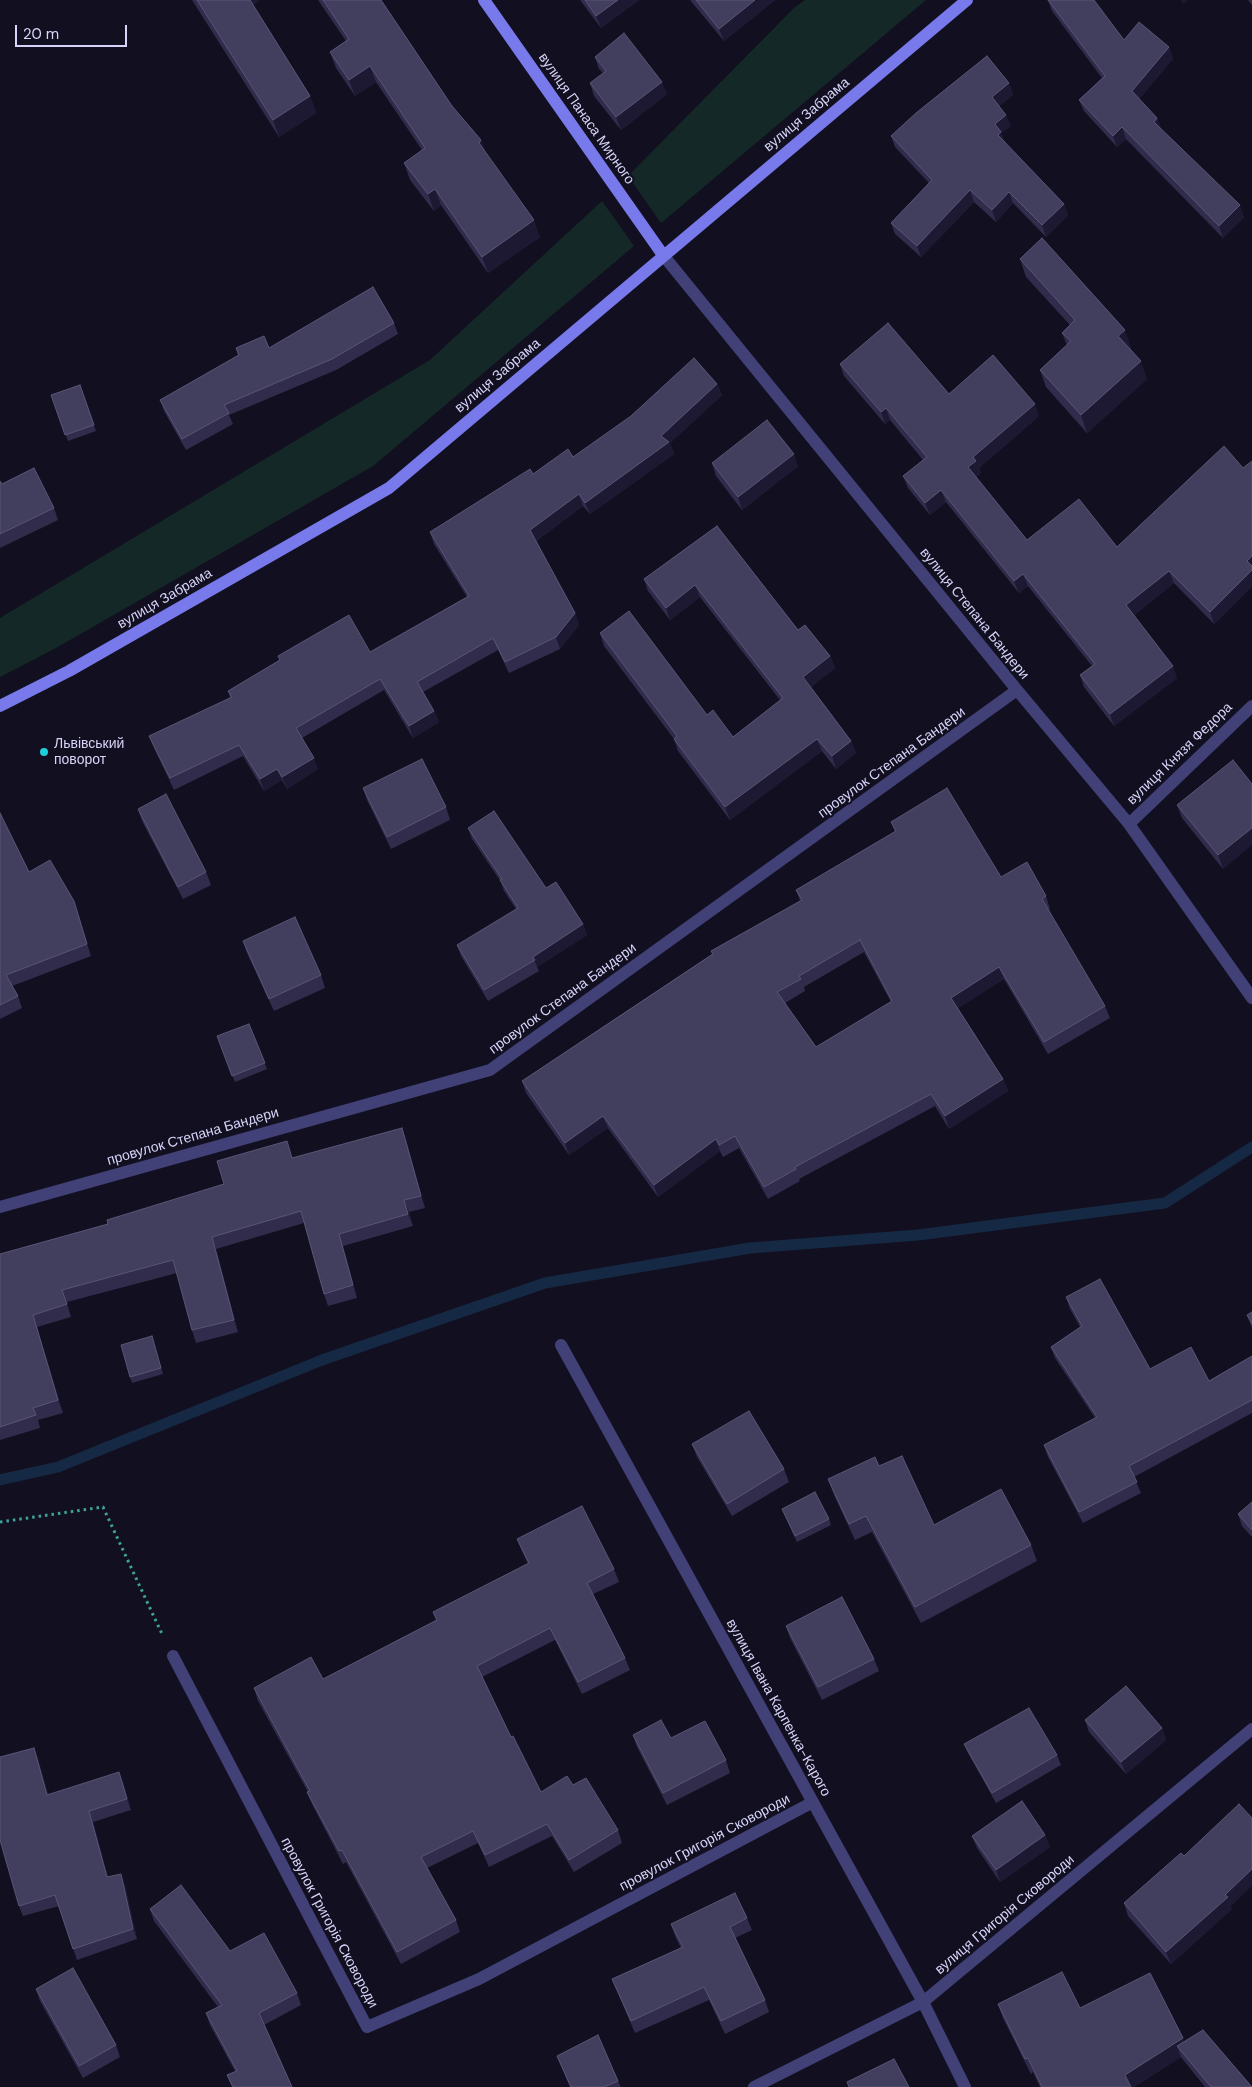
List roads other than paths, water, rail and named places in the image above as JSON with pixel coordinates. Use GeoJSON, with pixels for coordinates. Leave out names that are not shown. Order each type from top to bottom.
{"type":"FeatureCollection","features":[{"type":"Feature","properties":{"kind":"main road","name":"вулиця Панаса Мирного"},"geometry":{"type":"LineString","coordinates":[[484,0],[663,255]]}},
{"type":"Feature","properties":{"kind":"main road","name":"вулиця Забрама"},"geometry":{"type":"LineString","coordinates":[[0,706],[69,671],[389,488],[967,0]]}},
{"type":"Feature","properties":{"kind":"street","name":"вулиця Степана Бандери"},"geometry":{"type":"LineString","coordinates":[[663,255],[1017,690],[1129,824],[1252,998]]}},
{"type":"Feature","properties":{"kind":"street","name":"провулок Степана Бандери"},"geometry":{"type":"LineString","coordinates":[[0,1207],[490,1070],[1017,690]]}},
{"type":"Feature","properties":{"kind":"street","name":"вулиця Князя Федора"},"geometry":{"type":"LineString","coordinates":[[1129,824],[1252,706]]}},
{"type":"Feature","properties":{"kind":"street","name":"вулиця Івана Карпенка-Карого"},"geometry":{"type":"LineString","coordinates":[[561,1345],[923,2002],[965,2087]]}},
{"type":"Feature","properties":{"kind":"street","name":"провулок Григорія Сковороди"},"geometry":{"type":"LineString","coordinates":[[173,1656],[367,2027],[479,1979],[813,1802]]}},
{"type":"Feature","properties":{"kind":"street","name":"вулиця Григорія Сковороди"},"geometry":{"type":"LineString","coordinates":[[754,2087],[923,2002],[1252,1729]]}},
{"type":"Feature","properties":{"kind":"waterway"},"geometry":{"type":"LineString","coordinates":[[0,1480],[58,1467],[322,1360],[545,1283],[750,1248],[918,1235],[1165,1203],[1252,1147]]}},
{"type":"Feature","properties":{"kind":"place","name":"Львівський поворот"},"geometry":{"type":"Point","coordinates":[44,752]}}]}
